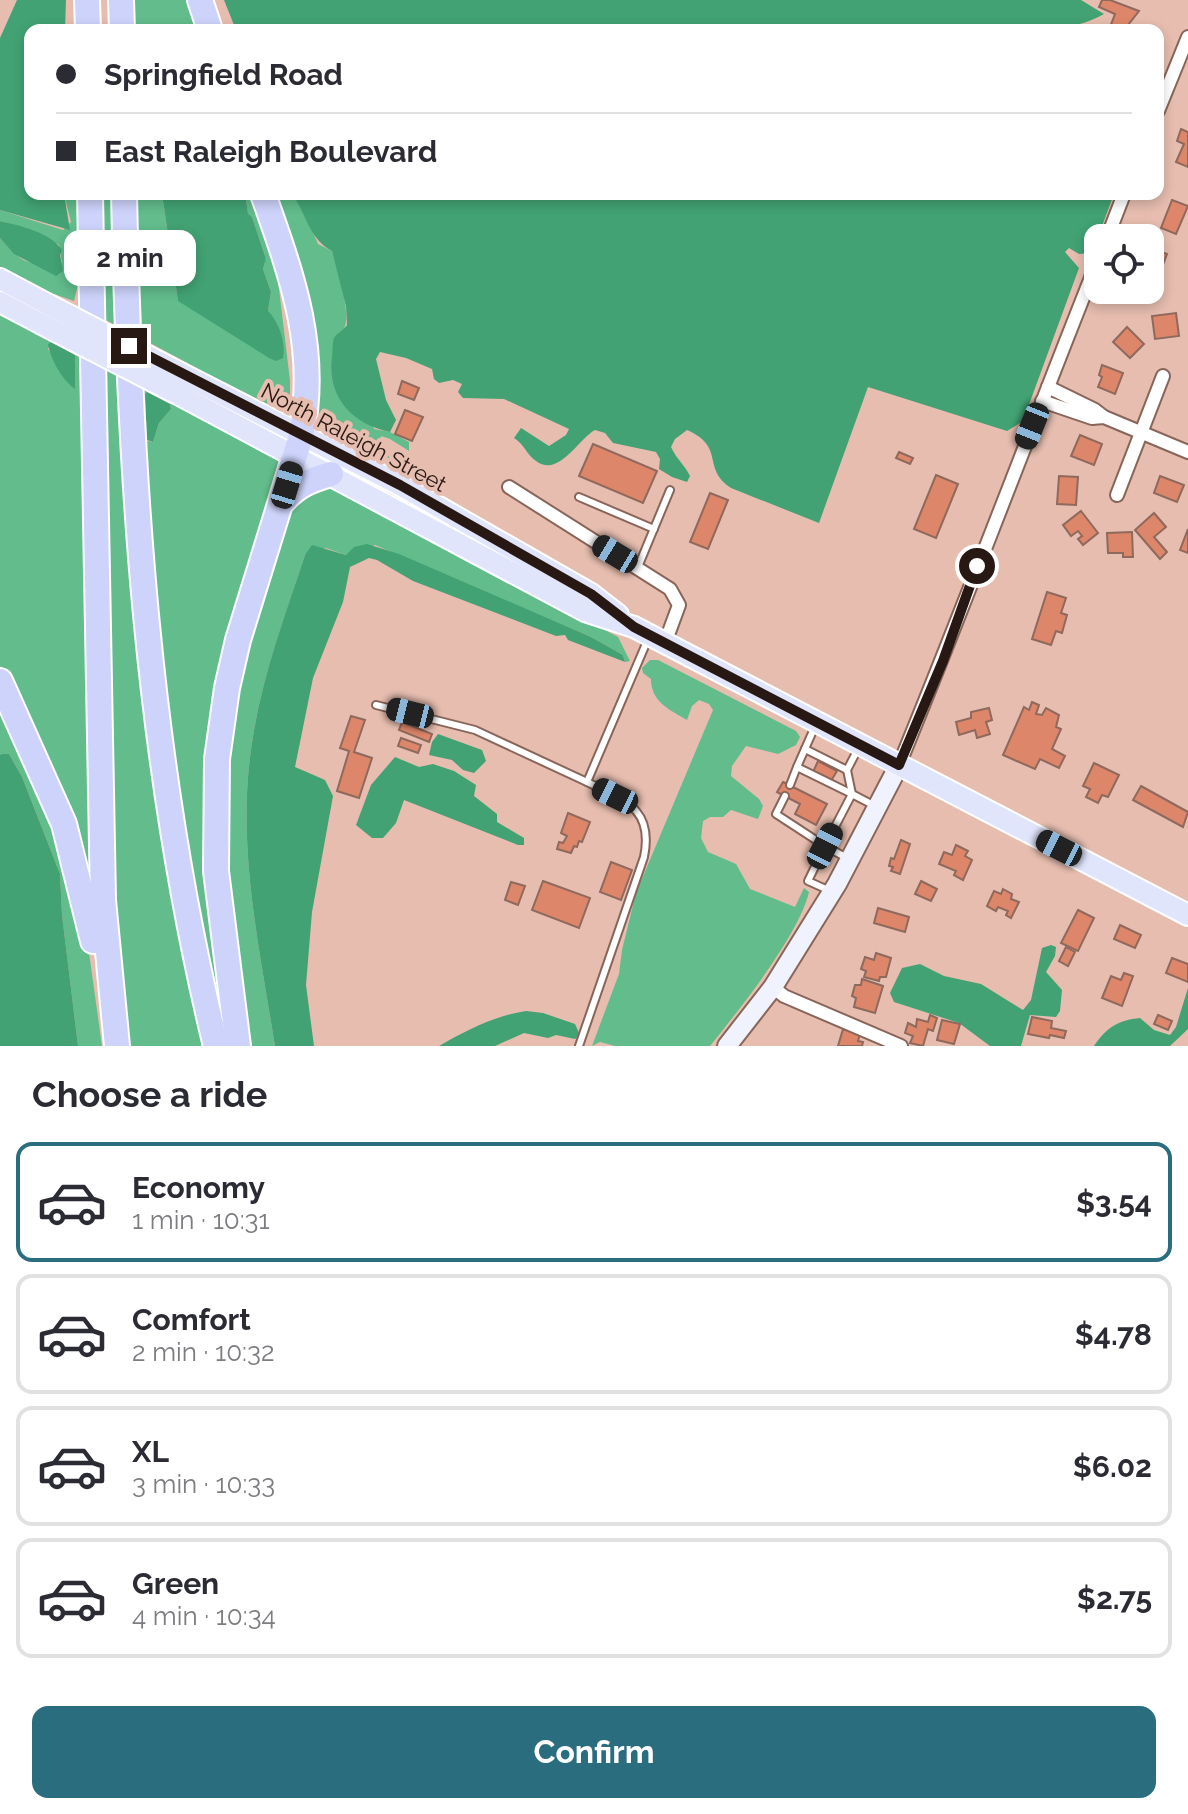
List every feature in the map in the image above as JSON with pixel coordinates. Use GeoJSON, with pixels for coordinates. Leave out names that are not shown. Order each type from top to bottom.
{"type":"FeatureCollection","features":[{"type":"Feature","properties":{"kind":"highway"},"geometry":{"type":"LineString","coordinates":[[87,0],[88,24]]}},
{"type":"Feature","properties":{"kind":"highway"},"geometry":{"type":"LineString","coordinates":[[121,0],[122,24]]}},
{"type":"Feature","properties":{"kind":"highway"},"geometry":{"type":"LineString","coordinates":[[200,0],[208,24]]}},
{"type":"Feature","properties":{"kind":"highway"},"geometry":{"type":"LineString","coordinates":[[90,200],[103,900],[114,1046]]}},
{"type":"Feature","properties":{"kind":"highway"},"geometry":{"type":"LineString","coordinates":[[124,200],[132,452],[158,719],[171,823],[201,984],[216,1046]]}},
{"type":"Feature","properties":{"kind":"highway"},"geometry":{"type":"LineString","coordinates":[[238,1046],[216,871],[217,759],[227,688],[238,640],[308,405],[305,333],[284,254],[265,200]]}},
{"type":"Feature","properties":{"kind":"highway"},"geometry":{"type":"LineString","coordinates":[[281,502],[307,481],[331,474]]}},
{"type":"Feature","properties":{"kind":"highway"},"geometry":{"type":"LineString","coordinates":[[0,681],[64,824],[90,924],[114,1046]]}},
{"type":"Feature","properties":{"kind":"main road"},"geometry":{"type":"LineString","coordinates":[[0,279],[45,314]]}},
{"type":"Feature","properties":{"kind":"main road"},"geometry":{"type":"LineString","coordinates":[[0,302],[45,314]]}},
{"type":"Feature","properties":{"kind":"main road","name":"North Raleigh Street"},"geometry":{"type":"LineString","coordinates":[[45,314],[298,446],[400,485],[591,594],[649,635]]}},
{"type":"Feature","properties":{"kind":"main road","name":"North Raleigh Street"},"geometry":{"type":"LineString","coordinates":[[298,446],[331,474],[585,611],[649,635]]}},
{"type":"Feature","properties":{"kind":"main road"},"geometry":{"type":"LineString","coordinates":[[649,635],[1188,915]]}},
{"type":"Feature","properties":{"kind":"main road"},"geometry":{"type":"LineString","coordinates":[[734,1043],[832,892],[899,765]]}},
{"type":"Feature","properties":{"kind":"street"},"geometry":{"type":"LineString","coordinates":[[1164,96],[1188,37]]}},
{"type":"Feature","properties":{"kind":"street"},"geometry":{"type":"LineString","coordinates":[[1112,224],[1122,200]]}},
{"type":"Feature","properties":{"kind":"street"},"geometry":{"type":"LineString","coordinates":[[899,765],[943,661],[982,553],[1084,296]]}},
{"type":"Feature","properties":{"kind":"street"},"geometry":{"type":"LineString","coordinates":[[1117,495],[1163,376]]}},
{"type":"Feature","properties":{"kind":"street"},"geometry":{"type":"LineString","coordinates":[[1048,387],[1104,417],[1188,452]]}},
{"type":"Feature","properties":{"kind":"street"},"geometry":{"type":"LineString","coordinates":[[1042,401],[1092,418],[1104,417]]}},
{"type":"Feature","properties":{"kind":"street"},"geometry":{"type":"LineString","coordinates":[[509,487],[670,589],[679,605],[678,614],[649,635]]}},
{"type":"Feature","properties":{"kind":"street"},"geometry":{"type":"LineString","coordinates":[[773,987],[784,996],[901,1046]]}},
{"type":"Feature","properties":{"kind":"lane"},"geometry":{"type":"LineString","coordinates":[[638,567],[670,490]]}},
{"type":"Feature","properties":{"kind":"lane"},"geometry":{"type":"LineString","coordinates":[[579,497],[654,529]]}},
{"type":"Feature","properties":{"kind":"lane"},"geometry":{"type":"LineString","coordinates":[[587,782],[649,635]]}},
{"type":"Feature","properties":{"kind":"lane"},"geometry":{"type":"LineString","coordinates":[[376,705],[475,730],[587,782],[632,805],[640,814],[646,827],[644,857],[579,1046]]}},
{"type":"Feature","properties":{"kind":"lane"},"geometry":{"type":"LineString","coordinates":[[790,785],[817,722]]}},
{"type":"Feature","properties":{"kind":"lane"},"geometry":{"type":"LineString","coordinates":[[832,892],[808,881],[852,794],[847,770],[860,744]]}},
{"type":"Feature","properties":{"kind":"lane"},"geometry":{"type":"LineString","coordinates":[[805,749],[829,764],[847,770]]}},
{"type":"Feature","properties":{"kind":"lane"},"geometry":{"type":"LineString","coordinates":[[797,767],[878,807]]}},
{"type":"Feature","properties":{"kind":"lane"},"geometry":{"type":"LineString","coordinates":[[785,796],[776,814],[850,860]]}},
{"type":"Feature","properties":{"kind":"green space"},"geometry":{"type":"Polygon","coordinates":[[[17,0],[66,0],[65,24],[24,24],[24,200],[65,200],[70,230],[0,210],[0,38],[17,0]]]}},
{"type":"Feature","properties":{"kind":"green space"},"geometry":{"type":"Polygon","coordinates":[[[131,0],[195,0],[203,24],[131,24],[131,0]]]}},
{"type":"Feature","properties":{"kind":"green space"},"geometry":{"type":"Polygon","coordinates":[[[224,0],[1081,0],[1104,14],[1081,24],[234,24],[224,0]]]}},
{"type":"Feature","properties":{"kind":"green space"},"geometry":{"type":"Polygon","coordinates":[[[66,200],[80,200],[83,264],[74,301],[42,290],[0,269],[0,238],[26,261],[62,263],[59,245],[36,232],[0,221],[0,210],[63,230],[71,222],[66,200]]]}},
{"type":"Feature","properties":{"kind":"green space"},"geometry":{"type":"Polygon","coordinates":[[[96,200],[117,200],[121,328],[100,317],[96,200]]]}},
{"type":"Feature","properties":{"kind":"green space"},"geometry":{"type":"Polygon","coordinates":[[[133,200],[163,200],[178,301],[268,311],[271,292],[263,269],[266,259],[246,200],[253,200],[278,280],[293,419],[283,413],[281,402],[276,400],[265,405],[141,338],[136,306],[133,200]]]}},
{"type":"Feature","properties":{"kind":"green space"},"geometry":{"type":"Polygon","coordinates":[[[163,200],[246,200],[266,259],[263,269],[271,292],[268,311],[281,333],[283,358],[276,361],[269,358],[178,301],[163,200]]]}},
{"type":"Feature","properties":{"kind":"green space"},"geometry":{"type":"Polygon","coordinates":[[[273,200],[296,200],[318,244],[332,251],[345,304],[346,324],[343,331],[374,429],[390,432],[409,442],[409,451],[381,436],[380,446],[391,459],[331,430],[319,416],[273,200]]]}},
{"type":"Feature","properties":{"kind":"green space"},"geometry":{"type":"Polygon","coordinates":[[[296,200],[1112,200],[1103,224],[1084,224],[1084,254],[1069,248],[1065,252],[1079,268],[1023,421],[1007,431],[868,387],[819,523],[731,488],[717,473],[706,443],[687,430],[675,439],[671,447],[690,476],[687,482],[659,469],[660,459],[656,452],[613,443],[605,433],[595,430],[560,461],[544,465],[533,459],[514,438],[521,428],[549,446],[566,435],[569,429],[504,399],[463,398],[458,392],[462,384],[453,380],[439,383],[434,379],[432,369],[380,352],[376,359],[386,400],[396,420],[390,432],[364,423],[345,406],[334,384],[331,371],[333,340],[347,325],[346,306],[332,251],[313,233],[296,200]]]}},
{"type":"Feature","properties":{"kind":"green space"},"geometry":{"type":"Polygon","coordinates":[[[0,221],[34,231],[57,244],[62,250],[63,271],[56,276],[14,254],[0,238],[0,221]]]}},
{"type":"Feature","properties":{"kind":"green space"},"geometry":{"type":"Polygon","coordinates":[[[0,313],[51,342],[48,349],[62,374],[75,388],[75,355],[85,360],[94,921],[53,782],[0,666],[0,313]]]}},
{"type":"Feature","properties":{"kind":"green space"},"geometry":{"type":"Polygon","coordinates":[[[51,342],[75,355],[75,389],[54,362],[48,344],[51,342]]]}},
{"type":"Feature","properties":{"kind":"green space"},"geometry":{"type":"Polygon","coordinates":[[[107,369],[119,374],[136,620],[152,767],[176,907],[206,1046],[125,1046],[114,924],[107,369]]]}},
{"type":"Feature","properties":{"kind":"green space"},"geometry":{"type":"Polygon","coordinates":[[[138,387],[147,392],[147,441],[153,442],[159,423],[171,409],[170,404],[174,403],[283,458],[224,674],[221,1006],[218,1007],[209,984],[171,765],[138,387]]]}},
{"type":"Feature","properties":{"kind":"green space"},"geometry":{"type":"Polygon","coordinates":[[[147,392],[170,404],[171,409],[159,423],[153,442],[147,440],[147,392]]]}},
{"type":"Feature","properties":{"kind":"green space"},"geometry":{"type":"Polygon","coordinates":[[[326,484],[618,637],[630,661],[625,662],[623,655],[591,637],[375,545],[346,555],[326,548],[305,555],[261,695],[248,781],[248,857],[256,933],[275,1046],[242,1046],[221,873],[227,719],[279,531],[298,494],[326,484]]]}},
{"type":"Feature","properties":{"kind":"green space"},"geometry":{"type":"Polygon","coordinates":[[[367,544],[399,554],[591,637],[623,655],[625,662],[568,640],[565,635],[556,636],[413,581],[377,560],[369,558],[350,567],[343,602],[313,678],[295,767],[325,780],[333,796],[312,912],[306,985],[314,1046],[275,1046],[256,933],[248,857],[248,781],[256,719],[274,648],[305,555],[312,545],[346,555],[354,547],[367,544]]]}},
{"type":"Feature","properties":{"kind":"green space"},"geometry":{"type":"Polygon","coordinates":[[[650,660],[658,660],[796,731],[800,737],[796,745],[778,754],[746,746],[732,766],[731,776],[763,806],[758,819],[731,810],[723,817],[710,817],[703,821],[701,838],[708,852],[736,864],[750,889],[795,907],[804,888],[809,892],[781,950],[710,1046],[615,1046],[600,1042],[592,1046],[619,974],[636,893],[713,710],[709,704],[699,700],[692,706],[687,720],[674,713],[654,694],[651,679],[643,673],[642,668],[650,660]]]}},
{"type":"Feature","properties":{"kind":"green space"},"geometry":{"type":"Polygon","coordinates":[[[0,688],[32,757],[85,924],[102,1046],[78,1046],[60,874],[22,777],[9,754],[0,755],[0,688]]]}},
{"type":"Feature","properties":{"kind":"green space"},"geometry":{"type":"Polygon","coordinates":[[[438,734],[482,750],[486,761],[474,773],[463,770],[452,760],[429,755],[438,734]]]}},
{"type":"Feature","properties":{"kind":"green space"},"geometry":{"type":"Polygon","coordinates":[[[2,754],[9,754],[22,777],[60,874],[78,1046],[0,1046],[2,754]]]}},
{"type":"Feature","properties":{"kind":"green space"},"geometry":{"type":"Polygon","coordinates":[[[395,757],[419,767],[433,764],[454,771],[476,785],[474,796],[497,814],[497,822],[524,838],[524,845],[404,800],[396,823],[383,838],[372,838],[356,825],[371,785],[395,757]]]}},
{"type":"Feature","properties":{"kind":"green space"},"geometry":{"type":"Polygon","coordinates":[[[1056,947],[1055,956],[1046,972],[1062,990],[1060,1011],[1056,1017],[1030,1015],[1021,1046],[990,1046],[959,1023],[894,1002],[890,993],[902,968],[920,964],[944,976],[981,984],[1023,1010],[1031,1000],[1042,948],[1056,947]]]}},
{"type":"Feature","properties":{"kind":"green space"},"geometry":{"type":"Polygon","coordinates":[[[1188,988],[1188,1029],[1170,1046],[1094,1046],[1113,1026],[1132,1019],[1140,1018],[1154,1030],[1170,1035],[1176,1027],[1188,988]]]}},
{"type":"Feature","properties":{"kind":"green space"},"geometry":{"type":"Polygon","coordinates":[[[526,1011],[543,1013],[575,1024],[580,1035],[575,1039],[524,1033],[495,1046],[439,1046],[481,1024],[526,1011]]]}},
{"type":"Feature","properties":{"kind":"building"},"geometry":{"type":"Polygon","coordinates":[[[1102,0],[1110,0],[1139,11],[1129,24],[1111,24],[1115,14],[1099,7],[1102,0]]]}},
{"type":"Feature","properties":{"kind":"building"},"geometry":{"type":"Polygon","coordinates":[[[1181,129],[1188,132],[1188,167],[1176,162],[1184,144],[1177,141],[1181,129]]]}},
{"type":"Feature","properties":{"kind":"building"},"geometry":{"type":"Polygon","coordinates":[[[1172,200],[1188,206],[1176,234],[1164,229],[1163,224],[1172,200]]]}},
{"type":"Feature","properties":{"kind":"building"},"geometry":{"type":"Polygon","coordinates":[[[1176,313],[1179,336],[1155,339],[1152,316],[1176,313]]]}},
{"type":"Feature","properties":{"kind":"building"},"geometry":{"type":"Polygon","coordinates":[[[1127,327],[1144,344],[1130,358],[1113,342],[1127,327]]]}},
{"type":"Feature","properties":{"kind":"building"},"geometry":{"type":"Polygon","coordinates":[[[1102,365],[1123,373],[1115,394],[1098,387],[1102,365]]]}},
{"type":"Feature","properties":{"kind":"building"},"geometry":{"type":"Polygon","coordinates":[[[402,381],[419,388],[414,400],[398,394],[402,381]]]}},
{"type":"Feature","properties":{"kind":"building"},"geometry":{"type":"Polygon","coordinates":[[[405,410],[423,417],[412,441],[395,434],[405,410]]]}},
{"type":"Feature","properties":{"kind":"building"},"geometry":{"type":"Polygon","coordinates":[[[1080,435],[1102,444],[1094,465],[1071,456],[1080,435]]]}},
{"type":"Feature","properties":{"kind":"building"},"geometry":{"type":"Polygon","coordinates":[[[593,444],[657,471],[643,503],[579,476],[593,444]]]}},
{"type":"Feature","properties":{"kind":"building"},"geometry":{"type":"Polygon","coordinates":[[[899,452],[913,458],[910,464],[896,458],[899,452]]]}},
{"type":"Feature","properties":{"kind":"building"},"geometry":{"type":"Polygon","coordinates":[[[936,475],[958,484],[936,538],[914,529],[936,475]]]}},
{"type":"Feature","properties":{"kind":"building"},"geometry":{"type":"Polygon","coordinates":[[[1059,476],[1078,477],[1076,505],[1057,504],[1059,476]]]}},
{"type":"Feature","properties":{"kind":"building"},"geometry":{"type":"Polygon","coordinates":[[[1160,476],[1184,485],[1177,502],[1154,493],[1160,476]]]}},
{"type":"Feature","properties":{"kind":"building"},"geometry":{"type":"Polygon","coordinates":[[[710,493],[728,500],[708,549],[690,542],[710,493]]]}},
{"type":"Feature","properties":{"kind":"building"},"geometry":{"type":"Polygon","coordinates":[[[1081,511],[1098,533],[1083,545],[1078,539],[1082,536],[1078,531],[1071,536],[1063,525],[1081,511]]]}},
{"type":"Feature","properties":{"kind":"building"},"geometry":{"type":"Polygon","coordinates":[[[1154,513],[1166,527],[1154,537],[1167,552],[1160,559],[1135,530],[1154,513]]]}},
{"type":"Feature","properties":{"kind":"building"},"geometry":{"type":"Polygon","coordinates":[[[1188,529],[1188,553],[1180,550],[1188,529]]]}},
{"type":"Feature","properties":{"kind":"building"},"geometry":{"type":"Polygon","coordinates":[[[1132,532],[1133,557],[1108,553],[1107,533],[1132,532]]]}},
{"type":"Feature","properties":{"kind":"building"},"geometry":{"type":"Polygon","coordinates":[[[1047,592],[1066,598],[1061,613],[1067,615],[1062,633],[1056,631],[1051,645],[1032,639],[1047,592]]]}},
{"type":"Feature","properties":{"kind":"building"},"geometry":{"type":"Polygon","coordinates":[[[1032,702],[1039,705],[1036,714],[1042,715],[1046,708],[1059,715],[1056,727],[1061,729],[1052,749],[1065,756],[1059,768],[1040,759],[1035,769],[1003,755],[1024,707],[1029,710],[1032,702]]]}},
{"type":"Feature","properties":{"kind":"building"},"geometry":{"type":"Polygon","coordinates":[[[989,708],[992,720],[986,722],[990,734],[977,738],[975,730],[959,735],[956,722],[971,718],[971,712],[989,708]]]}},
{"type":"Feature","properties":{"kind":"building"},"geometry":{"type":"Polygon","coordinates":[[[351,716],[365,720],[354,752],[372,758],[359,798],[337,791],[349,751],[340,748],[351,716]]]}},
{"type":"Feature","properties":{"kind":"building"},"geometry":{"type":"Polygon","coordinates":[[[402,722],[432,734],[429,742],[399,730],[402,722]]]}},
{"type":"Feature","properties":{"kind":"building"},"geometry":{"type":"Polygon","coordinates":[[[401,738],[421,745],[418,753],[398,746],[401,738]]]}},
{"type":"Feature","properties":{"kind":"building"},"geometry":{"type":"Polygon","coordinates":[[[818,761],[837,771],[831,781],[813,772],[818,761]]]}},
{"type":"Feature","properties":{"kind":"building"},"geometry":{"type":"Polygon","coordinates":[[[1094,763],[1119,775],[1108,797],[1102,795],[1098,803],[1086,797],[1090,789],[1083,786],[1094,763]]]}},
{"type":"Feature","properties":{"kind":"building"},"geometry":{"type":"Polygon","coordinates":[[[783,782],[827,804],[816,825],[795,814],[800,804],[777,792],[783,782]]]}},
{"type":"Feature","properties":{"kind":"building"},"geometry":{"type":"Polygon","coordinates":[[[1141,786],[1188,812],[1183,827],[1133,800],[1141,786]]]}},
{"type":"Feature","properties":{"kind":"building"},"geometry":{"type":"Polygon","coordinates":[[[568,813],[590,822],[582,842],[574,846],[571,853],[557,849],[559,842],[563,843],[567,836],[561,833],[568,813]]]}},
{"type":"Feature","properties":{"kind":"building"},"geometry":{"type":"Polygon","coordinates":[[[901,840],[910,844],[900,874],[891,871],[893,867],[889,866],[901,840]]]}},
{"type":"Feature","properties":{"kind":"building"},"geometry":{"type":"Polygon","coordinates":[[[956,845],[968,851],[965,856],[972,860],[963,880],[954,875],[956,871],[939,864],[944,852],[952,855],[956,845]]]}},
{"type":"Feature","properties":{"kind":"building"},"geometry":{"type":"Polygon","coordinates":[[[611,862],[632,870],[621,900],[600,892],[611,862]]]}},
{"type":"Feature","properties":{"kind":"building"},"geometry":{"type":"Polygon","coordinates":[[[543,881],[590,898],[579,928],[532,910],[543,881]]]}},
{"type":"Feature","properties":{"kind":"building"},"geometry":{"type":"Polygon","coordinates":[[[921,881],[937,889],[931,901],[915,894],[921,881]]]}},
{"type":"Feature","properties":{"kind":"building"},"geometry":{"type":"Polygon","coordinates":[[[511,882],[525,886],[518,905],[505,900],[511,882]]]}},
{"type":"Feature","properties":{"kind":"building"},"geometry":{"type":"Polygon","coordinates":[[[1003,889],[1012,894],[1011,899],[1019,902],[1011,918],[1006,915],[1008,911],[998,907],[996,911],[987,906],[994,891],[1001,894],[1003,889]]]}},
{"type":"Feature","properties":{"kind":"building"},"geometry":{"type":"Polygon","coordinates":[[[878,908],[909,917],[905,932],[874,923],[878,908]]]}},
{"type":"Feature","properties":{"kind":"building"},"geometry":{"type":"Polygon","coordinates":[[[1078,910],[1094,918],[1078,951],[1061,943],[1078,910]]]}},
{"type":"Feature","properties":{"kind":"building"},"geometry":{"type":"Polygon","coordinates":[[[1120,925],[1141,935],[1135,948],[1114,939],[1120,925]]]}},
{"type":"Feature","properties":{"kind":"building"},"geometry":{"type":"Polygon","coordinates":[[[1066,947],[1075,952],[1068,966],[1059,961],[1066,947]]]}},
{"type":"Feature","properties":{"kind":"building"},"geometry":{"type":"Polygon","coordinates":[[[876,953],[891,958],[886,977],[880,977],[879,981],[864,977],[866,971],[861,969],[865,957],[874,960],[876,953]]]}},
{"type":"Feature","properties":{"kind":"building"},"geometry":{"type":"Polygon","coordinates":[[[1172,958],[1188,964],[1188,982],[1166,973],[1172,958]]]}},
{"type":"Feature","properties":{"kind":"building"},"geometry":{"type":"Polygon","coordinates":[[[1124,973],[1133,976],[1122,1006],[1102,998],[1111,976],[1121,980],[1124,973]]]}},
{"type":"Feature","properties":{"kind":"building"},"geometry":{"type":"Polygon","coordinates":[[[862,979],[883,986],[875,1013],[854,1007],[856,998],[852,996],[855,985],[861,985],[862,979]]]}},
{"type":"Feature","properties":{"kind":"building"},"geometry":{"type":"Polygon","coordinates":[[[930,1015],[937,1018],[933,1031],[928,1029],[923,1046],[910,1043],[913,1036],[905,1033],[908,1023],[916,1027],[917,1019],[928,1022],[930,1015]]]}},
{"type":"Feature","properties":{"kind":"building"},"geometry":{"type":"Polygon","coordinates":[[[1158,1015],[1172,1021],[1168,1030],[1154,1024],[1158,1015]]]}},
{"type":"Feature","properties":{"kind":"building"},"geometry":{"type":"Polygon","coordinates":[[[1032,1017],[1052,1021],[1051,1028],[1066,1031],[1064,1038],[1028,1034],[1032,1017]]]}},
{"type":"Feature","properties":{"kind":"building"},"geometry":{"type":"Polygon","coordinates":[[[942,1020],[960,1024],[954,1044],[937,1040],[942,1020]]]}},
{"type":"Feature","properties":{"kind":"building"},"geometry":{"type":"Polygon","coordinates":[[[843,1029],[860,1034],[858,1041],[863,1042],[862,1046],[838,1046],[843,1029]]]}},
{"type":"Feature","properties":{"kind":"route"},"geometry":{"type":"LineString","coordinates":[[129,346],[400,485],[591,594],[634,627],[899,765],[943,661],[977,566]]}}]}
